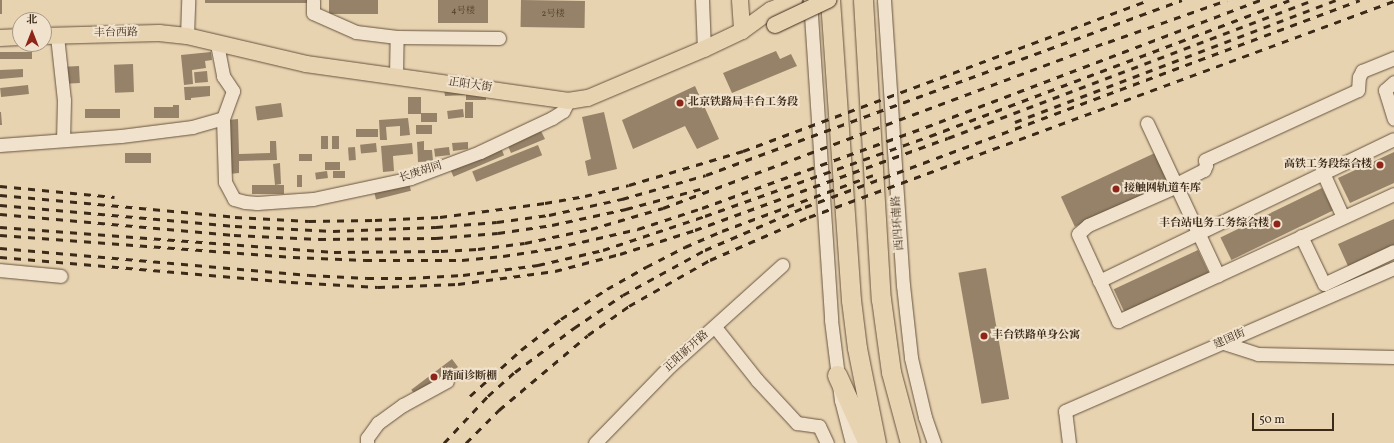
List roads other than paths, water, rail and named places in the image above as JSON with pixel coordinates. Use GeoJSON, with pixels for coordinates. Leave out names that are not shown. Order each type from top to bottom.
{"type":"FeatureCollection","features":[{"type":"Feature","properties":{"kind":"highway"},"geometry":{"type":"LineString","coordinates":[[829,0],[851,300],[857,348],[876,443]]}},
{"type":"Feature","properties":{"kind":"highway","name":"西四环南路"},"geometry":{"type":"LineString","coordinates":[[863,0],[881,299],[891,372],[910,443]]}},
{"type":"Feature","properties":{"kind":"highway"},"geometry":{"type":"LineString","coordinates":[[837,374],[868,443]]}},
{"type":"Feature","properties":{"kind":"main road"},"geometry":{"type":"LineString","coordinates":[[740,0],[742,31]]}},
{"type":"Feature","properties":{"kind":"main road","name":"正阳大街"},"geometry":{"type":"LineString","coordinates":[[773,17],[794,0]]}},
{"type":"Feature","properties":{"kind":"main road","name":"正阳大街"},"geometry":{"type":"LineString","coordinates":[[187,36],[306,64],[568,101],[588,98],[704,49],[773,17],[829,0]]}},
{"type":"Feature","properties":{"kind":"main road","name":"丰台西路"},"geometry":{"type":"LineString","coordinates":[[52,36],[159,33],[187,36]]}},
{"type":"Feature","properties":{"kind":"main road"},"geometry":{"type":"LineString","coordinates":[[0,38],[12,37]]}},
{"type":"Feature","properties":{"kind":"street"},"geometry":{"type":"LineString","coordinates":[[187,36],[188,0]]}},
{"type":"Feature","properties":{"kind":"street"},"geometry":{"type":"LineString","coordinates":[[313,0],[313,13],[356,32],[397,37],[499,38]]}},
{"type":"Feature","properties":{"kind":"street"},"geometry":{"type":"LineString","coordinates":[[702,0],[704,49]]}},
{"type":"Feature","properties":{"kind":"street"},"geometry":{"type":"LineString","coordinates":[[810,0],[830,312],[841,400],[852,443]]}},
{"type":"Feature","properties":{"kind":"street","name":"西四环南路"},"geometry":{"type":"LineString","coordinates":[[884,0],[903,285],[911,358],[925,417],[934,443]]}},
{"type":"Feature","properties":{"kind":"street"},"geometry":{"type":"LineString","coordinates":[[396,76],[397,37]]}},
{"type":"Feature","properties":{"kind":"street"},"geometry":{"type":"LineString","coordinates":[[52,41],[64,100],[63,140]]}},
{"type":"Feature","properties":{"kind":"street","name":"长庚胡同"},"geometry":{"type":"LineString","coordinates":[[217,44],[223,76],[232,91],[224,118],[225,182],[234,199],[257,204],[313,199],[411,178],[480,152],[552,118],[563,111],[568,101]]}},
{"type":"Feature","properties":{"kind":"street"},"geometry":{"type":"LineString","coordinates":[[1394,58],[1362,71],[1359,77],[1358,90],[1205,160],[1206,165],[1204,170],[1177,185],[1088,224],[1078,234],[1118,321],[1394,194]]}},
{"type":"Feature","properties":{"kind":"street"},"geometry":{"type":"LineString","coordinates":[[1394,82],[1385,90],[1394,119]]}},
{"type":"Feature","properties":{"kind":"street"},"geometry":{"type":"LineString","coordinates":[[0,145],[121,136],[192,127],[224,118]]}},
{"type":"Feature","properties":{"kind":"street"},"geometry":{"type":"LineString","coordinates":[[1147,122],[1218,275]]}},
{"type":"Feature","properties":{"kind":"street"},"geometry":{"type":"LineString","coordinates":[[1100,281],[1394,139]]}},
{"type":"Feature","properties":{"kind":"street"},"geometry":{"type":"LineString","coordinates":[[1323,172],[1343,217]]}},
{"type":"Feature","properties":{"kind":"street"},"geometry":{"type":"LineString","coordinates":[[1301,236],[1324,284],[1394,251]]}},
{"type":"Feature","properties":{"kind":"street","name":"正阳新开路"},"geometry":{"type":"LineString","coordinates":[[595,443],[670,366],[782,265]]}},
{"type":"Feature","properties":{"kind":"street","name":"建国街"},"geometry":{"type":"LineString","coordinates":[[1069,443],[1065,411],[1394,268]]}},
{"type":"Feature","properties":{"kind":"street"},"geometry":{"type":"LineString","coordinates":[[0,270],[61,276]]}},
{"type":"Feature","properties":{"kind":"street"},"geometry":{"type":"LineString","coordinates":[[715,327],[757,380],[797,424],[819,426],[827,443]]}},
{"type":"Feature","properties":{"kind":"street"},"geometry":{"type":"LineString","coordinates":[[1224,343],[1258,354],[1394,357]]}},
{"type":"Feature","properties":{"kind":"street"},"geometry":{"type":"LineString","coordinates":[[367,443],[367,438],[378,423],[402,405],[447,381]]}},
{"type":"Feature","properties":{"kind":"railway"},"geometry":{"type":"LineString","coordinates":[[0,195],[235,217],[309,221],[440,217],[545,203],[585,196],[629,185],[743,151],[1148,0]]}},
{"type":"Feature","properties":{"kind":"railway"},"geometry":{"type":"LineString","coordinates":[[0,205],[235,226],[333,231],[436,227],[497,222],[549,215],[622,199],[706,175],[1182,0]]}},
{"type":"Feature","properties":{"kind":"railway"},"geometry":{"type":"LineString","coordinates":[[0,227],[334,252],[441,251],[478,249],[525,243],[591,229],[663,208],[1108,42],[1227,0]]}},
{"type":"Feature","properties":{"kind":"railway"},"geometry":{"type":"LineString","coordinates":[[0,235],[293,257],[365,260],[462,260],[503,256],[555,248],[638,229],[702,208],[939,122],[1261,0]]}},
{"type":"Feature","properties":{"kind":"railway"},"geometry":{"type":"LineString","coordinates":[[0,248],[309,275],[367,278],[409,278],[463,275],[538,265],[603,250],[705,216],[930,136],[1289,0]]}},
{"type":"Feature","properties":{"kind":"railway"},"geometry":{"type":"LineString","coordinates":[[0,257],[291,282],[378,287],[458,284],[555,271],[620,254],[695,230],[948,138],[1313,0]]}},
{"type":"Feature","properties":{"kind":"railway"},"geometry":{"type":"LineString","coordinates":[[1015,122],[1336,0]]}},
{"type":"Feature","properties":{"kind":"railway"},"geometry":{"type":"LineString","coordinates":[[444,443],[488,396],[515,372],[574,328],[623,295],[705,250],[805,207],[1360,0]]}},
{"type":"Feature","properties":{"kind":"railway"},"geometry":{"type":"LineString","coordinates":[[466,443],[499,410],[588,335],[629,306],[710,260],[809,217],[1394,1]]}},
{"type":"Feature","properties":{"kind":"railway"},"geometry":{"type":"LineString","coordinates":[[470,396],[521,350],[561,319],[607,289],[646,267],[685,247],[722,231],[873,175]]}},
{"type":"Feature","properties":{"kind":"railway"},"geometry":{"type":"LineString","coordinates":[[0,186],[114,197]]}},
{"type":"Feature","properties":{"kind":"railway"},"geometry":{"type":"LineString","coordinates":[[0,214],[234,235],[319,239],[436,238],[498,233],[552,225],[626,209],[704,188]]}},
{"type":"Feature","properties":{"kind":"place","name":"北京铁路局丰台工务段"},"geometry":{"type":"Point","coordinates":[680,103]}},
{"type":"Feature","properties":{"kind":"place","name":"高铁工务段综合楼"},"geometry":{"type":"Point","coordinates":[1380,165]}},
{"type":"Feature","properties":{"kind":"place","name":"接触网轨道车库"},"geometry":{"type":"Point","coordinates":[1116,189]}},
{"type":"Feature","properties":{"kind":"place","name":"丰台站电务工务综合楼"},"geometry":{"type":"Point","coordinates":[1277,224]}},
{"type":"Feature","properties":{"kind":"place","name":"丰台铁路单身公寓"},"geometry":{"type":"Point","coordinates":[984,336]}},
{"type":"Feature","properties":{"kind":"place","name":"踏面诊断棚"},"geometry":{"type":"Point","coordinates":[434,377]}}]}
